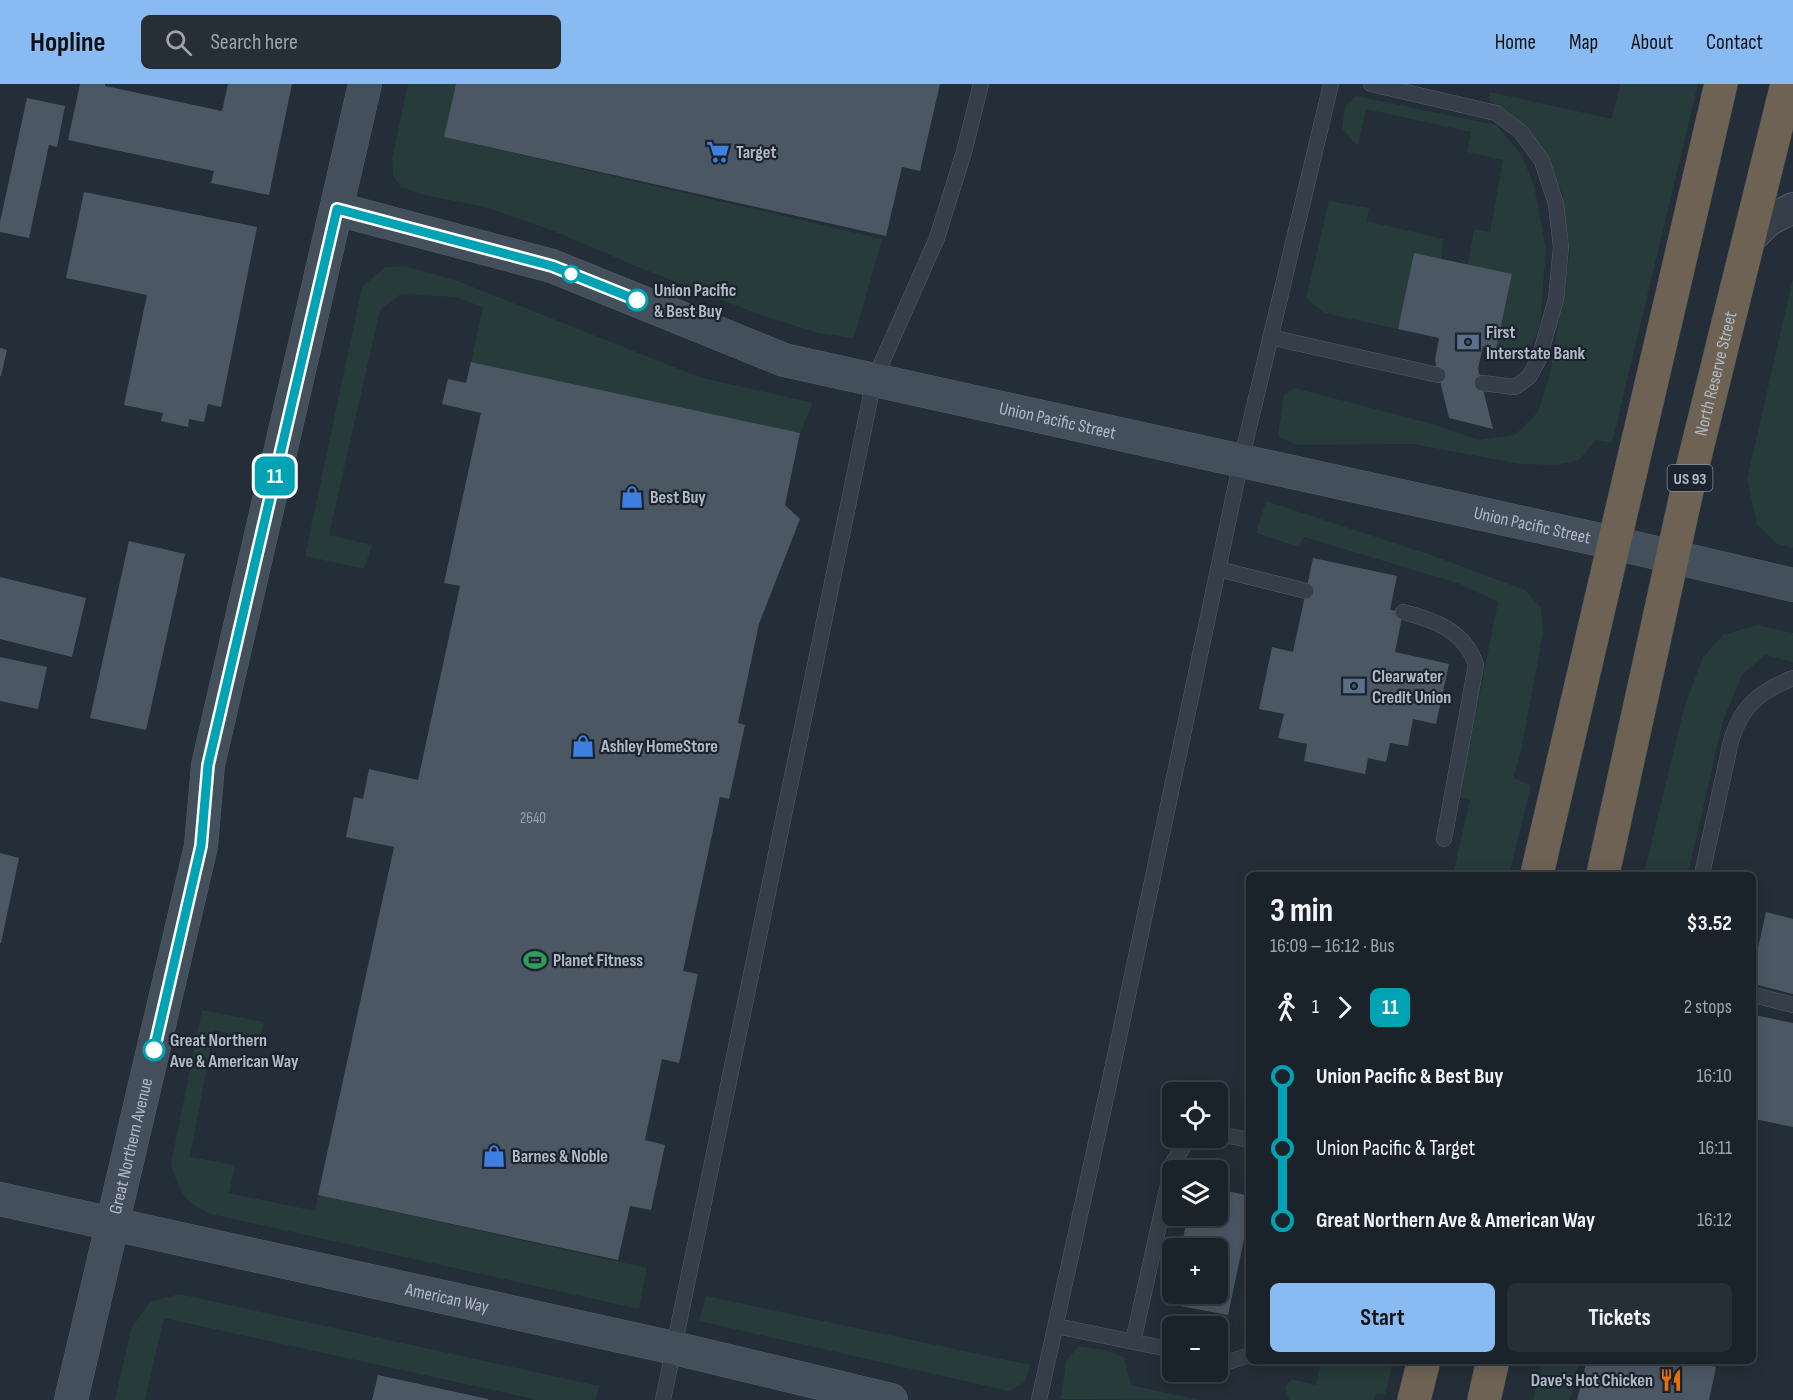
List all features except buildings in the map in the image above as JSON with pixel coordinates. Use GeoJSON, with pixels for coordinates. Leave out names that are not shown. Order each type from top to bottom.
{"type":"FeatureCollection","features":[{"type":"Feature","properties":{"kind":"highway"},"geometry":{"type":"LineString","coordinates":[[1537,872],[1721,84]]}},
{"type":"Feature","properties":{"kind":"highway","name":"North Reserve Street"},"geometry":{"type":"LineString","coordinates":[[1603,872],[1690,477],[1748,241],[1787,108]]}},
{"type":"Feature","properties":{"kind":"highway"},"geometry":{"type":"LineString","coordinates":[[1414,1400],[1423,1364]]}},
{"type":"Feature","properties":{"kind":"highway"},"geometry":{"type":"LineString","coordinates":[[1484,1400],[1492,1364]]}},
{"type":"Feature","properties":{"kind":"street","name":"Great Northern Avenue"},"geometry":{"type":"LineString","coordinates":[[71,1400],[201,846],[208,765],[365,84]]}},
{"type":"Feature","properties":{"kind":"street"},"geometry":{"type":"LineString","coordinates":[[1748,241],[1768,221],[1793,208]]}},
{"type":"Feature","properties":{"kind":"street","name":"Union Pacific Street"},"geometry":{"type":"LineString","coordinates":[[337,209],[552,266],[784,360],[1673,556],[1793,585]]}},
{"type":"Feature","properties":{"kind":"street","name":"American Way"},"geometry":{"type":"LineString","coordinates":[[0,1199],[674,1348],[891,1400]]}},
{"type":"Feature","properties":{"kind":"lane"},"geometry":{"type":"LineString","coordinates":[[663,1400],[874,380],[937,238],[964,152],[981,84]]}},
{"type":"Feature","properties":{"kind":"lane"},"geometry":{"type":"LineString","coordinates":[[1039,1400],[1111,1075],[1241,460],[1331,84]]}},
{"type":"Feature","properties":{"kind":"lane"},"geometry":{"type":"LineString","coordinates":[[1371,84],[1496,113],[1521,132],[1542,161],[1556,204],[1562,247],[1556,299],[1539,359],[1529,377],[1515,387],[1482,383]]}},
{"type":"Feature","properties":{"kind":"lane"},"geometry":{"type":"LineString","coordinates":[[1270,337],[1438,375]]}},
{"type":"Feature","properties":{"kind":"lane"},"geometry":{"type":"LineString","coordinates":[[1218,569],[1306,591]]}},
{"type":"Feature","properties":{"kind":"lane"},"geometry":{"type":"LineString","coordinates":[[1403,612],[1430,619],[1455,634],[1471,649],[1476,665],[1444,839]]}},
{"type":"Feature","properties":{"kind":"lane"},"geometry":{"type":"LineString","coordinates":[[1702,872],[1737,720],[1750,702],[1771,687],[1793,678]]}},
{"type":"Feature","properties":{"kind":"lane"},"geometry":{"type":"LineString","coordinates":[[1756,996],[1793,1005]]}},
{"type":"Feature","properties":{"kind":"lane"},"geometry":{"type":"LineString","coordinates":[[1228,1136],[1246,1139]]}},
{"type":"Feature","properties":{"kind":"lane"},"geometry":{"type":"LineString","coordinates":[[1133,1342],[1173,1162],[1183,1148]]}},
{"type":"Feature","properties":{"kind":"lane"},"geometry":{"type":"LineString","coordinates":[[1056,1326],[1162,1348]]}},
{"type":"Feature","properties":{"kind":"lane"},"geometry":{"type":"LineString","coordinates":[[1228,1362],[1246,1356]]}},
{"type":"Feature","properties":{"kind":"green space"},"geometry":{"type":"Polygon","coordinates":[[[408,84],[456,84],[445,137],[882,239],[854,338],[818,333],[758,314],[551,230],[485,207],[424,195],[401,187],[393,175],[392,159],[408,84]]]}},
{"type":"Feature","properties":{"kind":"green space"},"geometry":{"type":"Polygon","coordinates":[[[1620,84],[1698,84],[1612,443],[1596,440],[1579,460],[1556,465],[1520,464],[1413,444],[1296,445],[1278,436],[1284,394],[1294,388],[1429,423],[1479,440],[1515,435],[1538,412],[1550,374],[1570,253],[1562,192],[1532,133],[1488,99],[1490,92],[1612,119],[1620,84]]]}},
{"type":"Feature","properties":{"kind":"green space"},"geometry":{"type":"Polygon","coordinates":[[[1356,96],[1496,125],[1521,154],[1534,185],[1546,249],[1540,325],[1531,346],[1517,354],[1496,349],[1512,275],[1468,265],[1474,229],[1490,232],[1503,160],[1467,152],[1471,132],[1366,109],[1358,146],[1342,129],[1345,106],[1356,96]]]}},
{"type":"Feature","properties":{"kind":"green space"},"geometry":{"type":"Polygon","coordinates":[[[1329,201],[1369,208],[1367,221],[1443,239],[1441,259],[1414,254],[1398,329],[1324,313],[1306,298],[1329,201]]]}},
{"type":"Feature","properties":{"kind":"green space"},"geometry":{"type":"Polygon","coordinates":[[[404,266],[455,280],[699,377],[813,403],[800,433],[471,362],[483,307],[455,297],[401,294],[380,310],[329,535],[372,545],[364,569],[305,556],[362,287],[385,267],[404,266]]]}},
{"type":"Feature","properties":{"kind":"green space"},"geometry":{"type":"Polygon","coordinates":[[[1793,278],[1793,548],[1777,544],[1757,525],[1747,479],[1793,278]]]}},
{"type":"Feature","properties":{"kind":"green space"},"geometry":{"type":"Polygon","coordinates":[[[1266,501],[1434,556],[1525,590],[1541,608],[1543,633],[1521,751],[1513,778],[1531,785],[1509,872],[1453,872],[1470,800],[1459,797],[1498,602],[1460,584],[1304,537],[1299,547],[1256,533],[1266,501]]]}},
{"type":"Feature","properties":{"kind":"green space"},"geometry":{"type":"Polygon","coordinates":[[[1757,625],[1793,633],[1793,662],[1765,655],[1742,675],[1723,721],[1688,872],[1644,872],[1684,708],[1703,657],[1723,635],[1757,625]]]}},
{"type":"Feature","properties":{"kind":"green space"},"geometry":{"type":"Polygon","coordinates":[[[202,1010],[264,1022],[260,1040],[214,1030],[190,1157],[235,1165],[229,1193],[315,1211],[318,1195],[647,1268],[639,1309],[211,1214],[194,1205],[180,1189],[171,1164],[202,1010]]]}},
{"type":"Feature","properties":{"kind":"green space"},"geometry":{"type":"Polygon","coordinates":[[[179,1294],[599,1386],[596,1400],[538,1400],[164,1318],[145,1400],[115,1400],[131,1329],[150,1302],[179,1294]]]}},
{"type":"Feature","properties":{"kind":"green space"},"geometry":{"type":"Polygon","coordinates":[[[706,1296],[1030,1365],[1025,1382],[1009,1391],[699,1321],[706,1296]]]}},
{"type":"Feature","properties":{"kind":"green space"},"geometry":{"type":"Polygon","coordinates":[[[1078,1346],[1104,1350],[1124,1357],[1131,1385],[1199,1400],[1061,1399],[1066,1362],[1078,1346]]]}},
{"type":"Feature","properties":{"kind":"green space"},"geometry":{"type":"Polygon","coordinates":[[[1320,1364],[1392,1364],[1385,1395],[1376,1394],[1374,1400],[1289,1400],[1285,1387],[1291,1379],[1316,1385],[1320,1364]]]}},
{"type":"Feature","properties":{"kind":"green space"},"geometry":{"type":"Polygon","coordinates":[[[1541,1364],[1578,1364],[1570,1400],[1533,1400],[1541,1364]]]}},
{"type":"Feature","properties":{"kind":"bus line","name":"11"},"geometry":{"type":"LineString","coordinates":[[154,1050],[201,846],[208,765],[337,209],[552,266],[637,300]]}},
{"type":"Feature","properties":{"kind":"place","name":"Target"},"geometry":{"type":"Point","coordinates":[718,152]}},
{"type":"Feature","properties":{"kind":"place","name":"Union Pacific & Best Buy"},"geometry":{"type":"Point","coordinates":[637,300]}},
{"type":"Feature","properties":{"kind":"place","name":"First Interstate Bank"},"geometry":{"type":"Point","coordinates":[1468,342]}},
{"type":"Feature","properties":{"kind":"place","name":"Best Buy"},"geometry":{"type":"Point","coordinates":[632,497]}},
{"type":"Feature","properties":{"kind":"place","name":"Clearwater Credit Union"},"geometry":{"type":"Point","coordinates":[1354,686]}},
{"type":"Feature","properties":{"kind":"place","name":"Ashley HomeStore"},"geometry":{"type":"Point","coordinates":[583,746]}},
{"type":"Feature","properties":{"kind":"place","name":"Planet Fitness"},"geometry":{"type":"Point","coordinates":[535,960]}},
{"type":"Feature","properties":{"kind":"place","name":"Great Northern Ave & American Way"},"geometry":{"type":"Point","coordinates":[154,1050]}},
{"type":"Feature","properties":{"kind":"place","name":"Barnes & Noble"},"geometry":{"type":"Point","coordinates":[494,1156]}},
{"type":"Feature","properties":{"kind":"place","name":"Dave's Hot Chicken"},"geometry":{"type":"Point","coordinates":[1671,1380]}}]}
